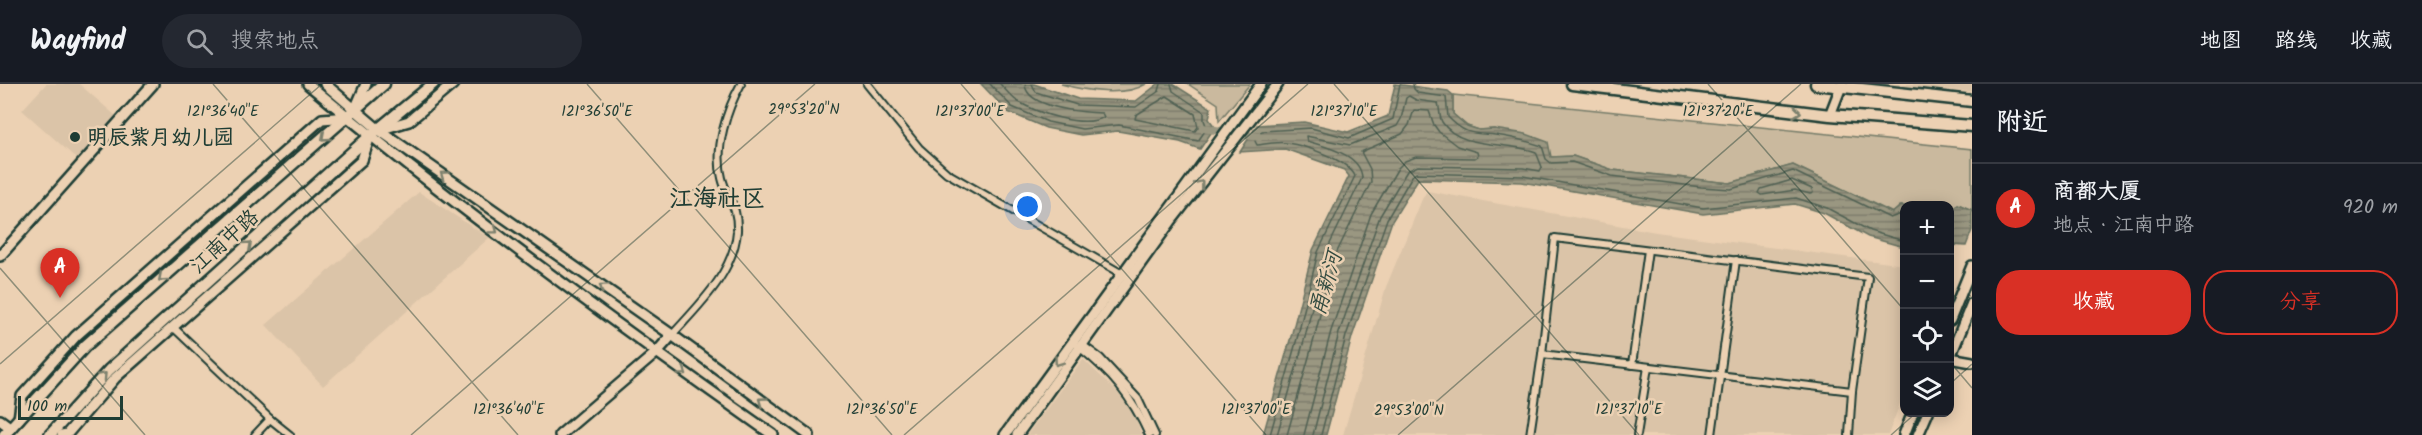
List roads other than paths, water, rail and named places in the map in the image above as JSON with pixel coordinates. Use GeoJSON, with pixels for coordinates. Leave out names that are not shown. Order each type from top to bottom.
{"type":"FeatureCollection","features":[{"type":"Feature","properties":{"kind":"main road"},"geometry":{"type":"LineString","coordinates":[[0,256],[153,84]]}},
{"type":"Feature","properties":{"kind":"main road"},"geometry":{"type":"LineString","coordinates":[[308,84],[352,113]]}},
{"type":"Feature","properties":{"kind":"main road"},"geometry":{"type":"LineString","coordinates":[[325,84],[352,113],[375,133],[656,353],[773,435]]}},
{"type":"Feature","properties":{"kind":"main road"},"geometry":{"type":"LineString","coordinates":[[352,113],[366,84]]}},
{"type":"Feature","properties":{"kind":"main road","name":"江南中路"},"geometry":{"type":"LineString","coordinates":[[11,427],[85,346],[384,84]]}},
{"type":"Feature","properties":{"kind":"main road","name":"江南中路"},"geometry":{"type":"LineString","coordinates":[[50,435],[109,370],[433,84]]}},
{"type":"Feature","properties":{"kind":"main road"},"geometry":{"type":"LineString","coordinates":[[63,435],[67,434],[116,378],[362,160],[375,133],[409,121],[453,84]]}},
{"type":"Feature","properties":{"kind":"main road"},"geometry":{"type":"LineString","coordinates":[[1005,435],[1078,343],[1261,84]]}},
{"type":"Feature","properties":{"kind":"main road"},"geometry":{"type":"LineString","coordinates":[[1126,277],[1278,84]]}},
{"type":"Feature","properties":{"kind":"main road"},"geometry":{"type":"LineString","coordinates":[[1572,84],[1830,116],[1972,126]]}},
{"type":"Feature","properties":{"kind":"main road"},"geometry":{"type":"LineString","coordinates":[[1816,84],[1972,101]]}},
{"type":"Feature","properties":{"kind":"main road"},"geometry":{"type":"LineString","coordinates":[[1830,116],[1841,85]]}},
{"type":"Feature","properties":{"kind":"main road"},"geometry":{"type":"LineString","coordinates":[[375,133],[672,336],[809,435]]}},
{"type":"Feature","properties":{"kind":"main road"},"geometry":{"type":"LineString","coordinates":[[1954,310],[1972,266]]}},
{"type":"Feature","properties":{"kind":"main road"},"geometry":{"type":"LineString","coordinates":[[1954,348],[1972,303]]}},
{"type":"Feature","properties":{"kind":"main road"},"geometry":{"type":"LineString","coordinates":[[560,435],[656,353],[672,336]]}},
{"type":"Feature","properties":{"kind":"main road"},"geometry":{"type":"LineString","coordinates":[[1017,435],[1078,343]]}},
{"type":"Feature","properties":{"kind":"main road"},"geometry":{"type":"LineString","coordinates":[[1954,359],[1972,362]]}},
{"type":"Feature","properties":{"kind":"main road"},"geometry":{"type":"LineString","coordinates":[[1904,435],[1911,417]]}},
{"type":"Feature","properties":{"kind":"main road"},"geometry":{"type":"LineString","coordinates":[[1918,435],[1926,417]]}},
{"type":"Feature","properties":{"kind":"main road"},"geometry":{"type":"LineString","coordinates":[[0,420],[11,427]]}},
{"type":"Feature","properties":{"kind":"main road"},"geometry":{"type":"LineString","coordinates":[[1923,425],[1930,435]]}},
{"type":"Feature","properties":{"kind":"street"},"geometry":{"type":"LineString","coordinates":[[672,336],[713,289],[725,267],[737,233],[737,213],[722,179],[720,165],[727,118],[741,84]]}},
{"type":"Feature","properties":{"kind":"street"},"geometry":{"type":"LineString","coordinates":[[867,84],[919,148],[947,173],[1126,277]]}},
{"type":"Feature","properties":{"kind":"street"},"geometry":{"type":"LineString","coordinates":[[1530,435],[1555,238],[1868,277],[1852,392],[1849,435]]}},
{"type":"Feature","properties":{"kind":"street"},"geometry":{"type":"LineString","coordinates":[[1632,365],[1648,249]]}},
{"type":"Feature","properties":{"kind":"street"},"geometry":{"type":"LineString","coordinates":[[1712,435],[1736,260]]}},
{"type":"Feature","properties":{"kind":"street"},"geometry":{"type":"LineString","coordinates":[[173,327],[270,419],[290,435]]}},
{"type":"Feature","properties":{"kind":"street"},"geometry":{"type":"LineString","coordinates":[[1078,343],[1103,366],[1136,405],[1149,435]]}},
{"type":"Feature","properties":{"kind":"street"},"geometry":{"type":"LineString","coordinates":[[1078,343],[1100,358],[1138,399],[1155,435]]}},
{"type":"Feature","properties":{"kind":"street"},"geometry":{"type":"LineString","coordinates":[[1542,354],[1852,392]]}},
{"type":"Feature","properties":{"kind":"street"},"geometry":{"type":"LineString","coordinates":[[1636,435],[1648,367]]}},
{"type":"Feature","properties":{"kind":"street"},"geometry":{"type":"LineString","coordinates":[[255,435],[270,419]]}},
{"type":"Feature","properties":{"kind":"water"},"geometry":{"type":"Polygon","coordinates":[[[981,84],[1034,84],[1078,99],[1136,101],[1158,84],[1173,84],[1211,108],[1209,119],[1215,127],[1200,149],[1180,142],[1118,131],[1081,135],[1046,128],[1008,112],[981,84]]]}},
{"type":"Feature","properties":{"kind":"water","name":"甬新河"},"geometry":{"type":"Polygon","coordinates":[[[1395,84],[1448,91],[1453,95],[1453,114],[1467,126],[1479,130],[1494,129],[1526,134],[1548,142],[1551,157],[1573,156],[1613,170],[1730,183],[1793,165],[1892,213],[1900,207],[1900,246],[1868,237],[1824,213],[1795,204],[1703,214],[1522,182],[1418,179],[1392,221],[1352,337],[1326,435],[1263,435],[1313,250],[1349,176],[1344,170],[1285,149],[1240,152],[1257,125],[1304,122],[1348,132],[1388,116],[1395,84]]]}},
{"type":"Feature","properties":{"kind":"water"},"geometry":{"type":"Polygon","coordinates":[[[1958,204],[1972,210],[1972,230],[1966,246],[1954,245],[1954,206],[1958,204]]]}},
{"type":"Feature","properties":{"kind":"waterway"},"geometry":{"type":"LineString","coordinates":[[1203,128],[1259,137]]}},
{"type":"Feature","properties":{"kind":"place","name":"明辰紫月幼儿园"},"geometry":{"type":"Point","coordinates":[75,137]}},
{"type":"Feature","properties":{"kind":"place","name":"商都大厦"},"geometry":{"type":"Point","coordinates":[60,298]}},
{"type":"Feature","properties":{"kind":"district","name":"江海社区"},"geometry":{"type":"Point","coordinates":[717,198]}}]}
